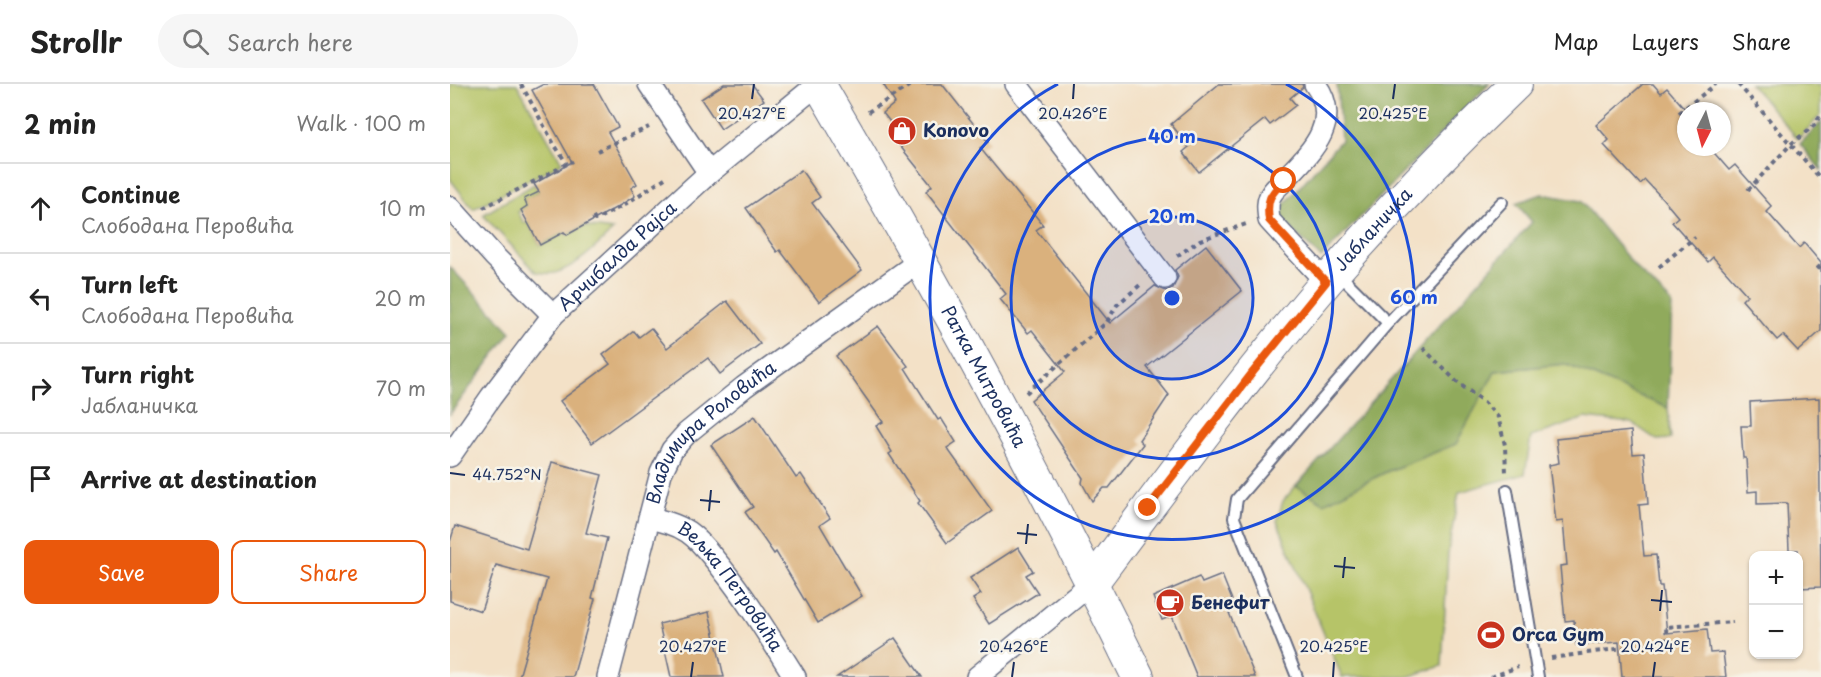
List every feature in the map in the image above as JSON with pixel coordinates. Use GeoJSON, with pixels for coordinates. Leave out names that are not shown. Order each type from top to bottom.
{"type":"FeatureCollection","features":[{"type":"Feature","properties":{"kind":"main road","name":"Ратка Митровића"},"geometry":{"type":"LineString","coordinates":[[819,84],[921,260],[1092,583],[1138,677]]}},
{"type":"Feature","properties":{"kind":"main road","name":"Јабланичка"},"geometry":{"type":"LineString","coordinates":[[1092,583],[1253,372],[1331,276],[1457,140],[1516,84]]}},
{"type":"Feature","properties":{"kind":"street"},"geometry":{"type":"LineString","coordinates":[[649,84],[704,164]]}},
{"type":"Feature","properties":{"kind":"street","name":"Арчибалда Рајса"},"geometry":{"type":"LineString","coordinates":[[450,456],[553,315],[704,164],[819,84]]}},
{"type":"Feature","properties":{"kind":"street"},"geometry":{"type":"LineString","coordinates":[[1016,84],[1165,278]]}},
{"type":"Feature","properties":{"kind":"street"},"geometry":{"type":"LineString","coordinates":[[1315,84],[1325,101],[1326,116],[1323,131],[1314,148],[1272,193],[1267,206],[1269,218],[1331,276]]}},
{"type":"Feature","properties":{"kind":"street"},"geometry":{"type":"LineString","coordinates":[[450,207],[494,256],[553,315]]}},
{"type":"Feature","properties":{"kind":"street","name":"Владимира Роловића"},"geometry":{"type":"LineString","coordinates":[[608,677],[661,473],[672,450],[687,434],[744,387],[921,260]]}},
{"type":"Feature","properties":{"kind":"street","name":"Вељка Петровића"},"geometry":{"type":"LineString","coordinates":[[650,518],[671,523],[688,532],[702,544],[760,622],[795,677]]}},
{"type":"Feature","properties":{"kind":"street","name":"Јабланичка"},"geometry":{"type":"LineString","coordinates":[[977,677],[1092,583]]}},
{"type":"Feature","properties":{"kind":"lane"},"geometry":{"type":"LineString","coordinates":[[1297,677],[1234,518],[1237,499],[1388,323],[1502,202]]}},
{"type":"Feature","properties":{"kind":"lane"},"geometry":{"type":"LineString","coordinates":[[1331,276],[1388,323]]}},
{"type":"Feature","properties":{"kind":"lane"},"geometry":{"type":"LineString","coordinates":[[1507,490],[1538,677]]}},
{"type":"Feature","properties":{"kind":"path"},"geometry":{"type":"LineString","coordinates":[[521,84],[567,164]]}},
{"type":"Feature","properties":{"kind":"path"},"geometry":{"type":"LineString","coordinates":[[867,112],[912,84]]}},
{"type":"Feature","properties":{"kind":"path"},"geometry":{"type":"LineString","coordinates":[[1693,102],[1716,84]]}},
{"type":"Feature","properties":{"kind":"path"},"geometry":{"type":"LineString","coordinates":[[1738,84],[1821,179]]}},
{"type":"Feature","properties":{"kind":"path"},"geometry":{"type":"LineString","coordinates":[[1748,190],[1791,144],[1816,124],[1821,112]]}},
{"type":"Feature","properties":{"kind":"path"},"geometry":{"type":"LineString","coordinates":[[597,151],[671,116]]}},
{"type":"Feature","properties":{"kind":"path"},"geometry":{"type":"LineString","coordinates":[[482,208],[573,161]]}},
{"type":"Feature","properties":{"kind":"path"},"geometry":{"type":"LineString","coordinates":[[593,217],[595,220],[704,164]]}},
{"type":"Feature","properties":{"kind":"path"},"geometry":{"type":"LineString","coordinates":[[1193,245],[1213,234],[1269,218]]}},
{"type":"Feature","properties":{"kind":"path"},"geometry":{"type":"LineString","coordinates":[[1659,267],[1695,237]]}},
{"type":"Feature","properties":{"kind":"path"},"geometry":{"type":"LineString","coordinates":[[1026,393],[1107,322],[1117,305],[1125,297]]}},
{"type":"Feature","properties":{"kind":"path"},"geometry":{"type":"LineString","coordinates":[[1423,348],[1458,383],[1484,402],[1498,417],[1505,445],[1507,490]]}},
{"type":"Feature","properties":{"kind":"path"},"geometry":{"type":"LineString","coordinates":[[1491,677],[1534,661],[1667,642],[1666,627],[1733,622]]}},
{"type":"Feature","properties":{"kind":"green space"},"geometry":{"type":"Polygon","coordinates":[[[450,84],[517,84],[562,163],[473,209],[450,179],[450,84]]]}},
{"type":"Feature","properties":{"kind":"green space"},"geometry":{"type":"Polygon","coordinates":[[[1337,84],[1489,84],[1321,258],[1276,214],[1341,140],[1337,84]]]}},
{"type":"Feature","properties":{"kind":"green space"},"geometry":{"type":"Polygon","coordinates":[[[1750,84],[1821,84],[1821,115],[1798,139],[1750,84]]]}},
{"type":"Feature","properties":{"kind":"green space"},"geometry":{"type":"Polygon","coordinates":[[[1821,122],[1821,170],[1800,144],[1821,122]]]}},
{"type":"Feature","properties":{"kind":"green space"},"geometry":{"type":"Polygon","coordinates":[[[534,184],[539,192],[524,199],[527,206],[518,212],[524,223],[527,221],[540,245],[564,232],[567,235],[584,226],[613,230],[579,261],[555,273],[536,272],[483,215],[534,184]]]}},
{"type":"Feature","properties":{"kind":"green space"},"geometry":{"type":"Polygon","coordinates":[[[1542,194],[1581,201],[1637,269],[1672,303],[1668,408],[1565,364],[1495,371],[1456,444],[1386,472],[1324,503],[1296,486],[1532,222],[1516,203],[1542,194]]]}},
{"type":"Feature","properties":{"kind":"green space"},"geometry":{"type":"Polygon","coordinates":[[[450,267],[511,332],[450,414],[450,267]]]}},
{"type":"Feature","properties":{"kind":"green space"},"geometry":{"type":"Polygon","coordinates":[[[1565,364],[1668,408],[1671,439],[1657,440],[1632,423],[1585,418],[1531,437],[1525,474],[1459,492],[1448,551],[1442,666],[1407,677],[1342,677],[1277,521],[1283,501],[1296,486],[1324,503],[1386,472],[1456,444],[1495,371],[1565,364]]]}},
{"type":"Feature","properties":{"kind":"building"},"geometry":{"type":"Polygon","coordinates":[[[544,84],[594,84],[618,127],[608,132],[637,184],[631,188],[635,196],[567,235],[564,232],[540,245],[521,210],[527,206],[524,199],[539,192],[534,184],[572,162],[532,90],[544,84]]]}},
{"type":"Feature","properties":{"kind":"building"},"geometry":{"type":"Polygon","coordinates":[[[724,84],[752,84],[764,100],[721,129],[701,99],[724,84]]]}},
{"type":"Feature","properties":{"kind":"building"},"geometry":{"type":"Polygon","coordinates":[[[883,84],[942,84],[988,142],[980,148],[1043,225],[1036,230],[1110,323],[1155,286],[1166,291],[1173,288],[1178,277],[1175,270],[1206,245],[1242,291],[1147,367],[1169,395],[1139,440],[1143,444],[1109,488],[1104,488],[1092,501],[1082,483],[1083,478],[1031,400],[1065,372],[1032,330],[1028,333],[1000,299],[1006,294],[926,191],[932,186],[900,146],[905,141],[883,113],[895,103],[883,84]]]}},
{"type":"Feature","properties":{"kind":"building"},"geometry":{"type":"Polygon","coordinates":[[[1219,84],[1302,84],[1303,87],[1290,98],[1296,105],[1270,125],[1265,119],[1199,172],[1183,152],[1189,147],[1171,124],[1219,84]]]}},
{"type":"Feature","properties":{"kind":"building"},"geometry":{"type":"Polygon","coordinates":[[[1643,84],[1653,84],[1661,93],[1667,88],[1679,102],[1677,102],[1677,156],[1717,156],[1729,170],[1735,165],[1772,207],[1767,212],[1799,248],[1804,243],[1821,263],[1821,331],[1798,351],[1783,335],[1777,340],[1742,300],[1747,295],[1713,257],[1708,262],[1672,222],[1678,217],[1663,199],[1645,180],[1640,184],[1604,145],[1609,140],[1596,125],[1643,84]]]}},
{"type":"Feature","properties":{"kind":"building"},"geometry":{"type":"Polygon","coordinates":[[[801,170],[820,197],[812,203],[862,270],[819,302],[780,250],[777,252],[746,208],[801,170]]]}},
{"type":"Feature","properties":{"kind":"building"},"geometry":{"type":"Polygon","coordinates":[[[727,301],[760,344],[720,374],[708,358],[592,443],[560,401],[610,364],[603,355],[634,331],[639,337],[651,328],[667,348],[727,301]]]}},
{"type":"Feature","properties":{"kind":"building"},"geometry":{"type":"Polygon","coordinates":[[[878,326],[908,366],[905,368],[938,420],[941,418],[956,442],[947,448],[992,511],[947,543],[918,503],[920,501],[889,454],[892,452],[876,426],[883,422],[836,356],[878,326]]]}},
{"type":"Feature","properties":{"kind":"building"},"geometry":{"type":"Polygon","coordinates":[[[1819,398],[1821,587],[1803,588],[1803,551],[1789,550],[1787,503],[1757,504],[1757,491],[1748,492],[1741,426],[1751,426],[1750,402],[1819,398]]]}},
{"type":"Feature","properties":{"kind":"building"},"geometry":{"type":"Polygon","coordinates":[[[755,416],[796,478],[801,474],[830,518],[820,525],[862,596],[818,623],[776,552],[774,554],[745,512],[753,507],[711,445],[755,416]]]}},
{"type":"Feature","properties":{"kind":"building"},"geometry":{"type":"Polygon","coordinates":[[[1631,431],[1633,454],[1644,453],[1648,504],[1639,505],[1644,556],[1656,555],[1667,633],[1707,629],[1710,653],[1723,652],[1726,677],[1622,677],[1619,642],[1576,645],[1574,620],[1565,621],[1560,566],[1567,565],[1563,521],[1556,522],[1549,465],[1559,463],[1556,439],[1631,431]]]}},
{"type":"Feature","properties":{"kind":"building"},"geometry":{"type":"Polygon","coordinates":[[[552,462],[602,475],[586,533],[607,538],[592,598],[595,599],[573,677],[519,677],[547,579],[496,565],[481,611],[450,601],[450,542],[455,526],[527,549],[552,462]]]}},
{"type":"Feature","properties":{"kind":"building"},"geometry":{"type":"Polygon","coordinates":[[[1018,547],[1033,571],[1026,575],[1038,593],[989,624],[973,599],[981,594],[970,578],[1018,547]]]}},
{"type":"Feature","properties":{"kind":"building"},"geometry":{"type":"Polygon","coordinates":[[[1222,575],[1232,600],[1225,603],[1255,677],[1197,677],[1172,616],[1162,620],[1153,597],[1199,577],[1202,583],[1222,575]]]}},
{"type":"Feature","properties":{"kind":"building"},"geometry":{"type":"Polygon","coordinates":[[[709,612],[724,677],[671,677],[659,624],[709,612]]]}},
{"type":"Feature","properties":{"kind":"building"},"geometry":{"type":"Polygon","coordinates":[[[895,638],[922,677],[837,677],[895,638]]]}},
{"type":"Feature","properties":{"kind":"place","name":"Konovo"},"geometry":{"type":"Point","coordinates":[902,131]}},
{"type":"Feature","properties":{"kind":"place","name":"Бенефит"},"geometry":{"type":"Point","coordinates":[1170,603]}},
{"type":"Feature","properties":{"kind":"place","name":"Orca Gym"},"geometry":{"type":"Point","coordinates":[1491,635]}},
{"type":"Feature","properties":{"kind":"route"},"geometry":{"type":"LineString","coordinates":[[1148,508],[1326,282],[1269,220],[1267,206],[1272,193],[1284,181]]}}]}
